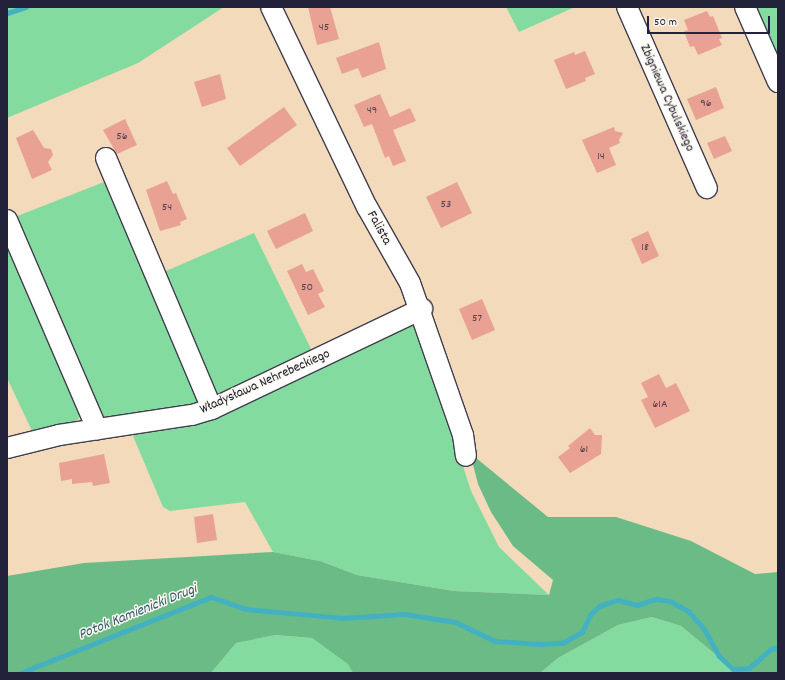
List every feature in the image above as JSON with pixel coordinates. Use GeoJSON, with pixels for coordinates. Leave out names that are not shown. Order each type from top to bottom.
{"type":"FeatureCollection","features":[{"type":"Feature","properties":{"kind":"street","name":"Falista"},"geometry":{"type":"LineString","coordinates":[[271,7],[364,200],[410,283],[422,309],[464,434],[466,456]]}},
{"type":"Feature","properties":{"kind":"street","name":"Zbigniewa Cybulskiego"},"geometry":{"type":"LineString","coordinates":[[627,7],[707,188]]}},
{"type":"Feature","properties":{"kind":"street"},"geometry":{"type":"LineString","coordinates":[[745,7],[778,82]]}},
{"type":"Feature","properties":{"kind":"street"},"geometry":{"type":"LineString","coordinates":[[106,158],[212,409]]}},
{"type":"Feature","properties":{"kind":"street"},"geometry":{"type":"LineString","coordinates":[[7,220],[97,429]]}},
{"type":"Feature","properties":{"kind":"street","name":"Władysława Nehrebeckiego"},"geometry":{"type":"LineString","coordinates":[[7,448],[97,429],[192,415],[212,409],[422,309]]}},
{"type":"Feature","properties":{"kind":"green space"},"geometry":{"type":"Polygon","coordinates":[[[7,7],[224,7],[138,63],[7,118],[7,7]]]}},
{"type":"Feature","properties":{"kind":"green space"},"geometry":{"type":"Polygon","coordinates":[[[506,7],[575,7],[519,32],[506,7]]]}},
{"type":"Feature","properties":{"kind":"green space"},"geometry":{"type":"Polygon","coordinates":[[[749,7],[778,7],[778,69],[749,7]]]}},
{"type":"Feature","properties":{"kind":"green space"},"geometry":{"type":"Polygon","coordinates":[[[109,180],[203,406],[110,420],[102,418],[10,219],[109,180]]]}},
{"type":"Feature","properties":{"kind":"green space"},"geometry":{"type":"Polygon","coordinates":[[[7,232],[83,411],[74,426],[33,433],[7,378],[7,232]]]}},
{"type":"Feature","properties":{"kind":"green space"},"geometry":{"type":"Polygon","coordinates":[[[254,233],[314,355],[216,400],[159,274],[254,233]]]}},
{"type":"Feature","properties":{"kind":"green space"},"geometry":{"type":"Polygon","coordinates":[[[416,319],[471,491],[499,547],[549,595],[454,591],[357,575],[320,561],[273,552],[245,502],[170,511],[163,507],[133,436],[136,430],[416,319]]]}},
{"type":"Feature","properties":{"kind":"green space"},"geometry":{"type":"Polygon","coordinates":[[[470,453],[548,517],[616,517],[691,541],[755,574],[778,572],[778,673],[738,673],[681,626],[652,617],[618,625],[558,658],[540,673],[353,673],[348,664],[312,638],[275,635],[236,643],[211,673],[7,673],[7,576],[84,563],[273,552],[320,561],[357,575],[454,591],[549,595],[553,580],[513,546],[491,512],[478,484],[470,453]]]}},
{"type":"Feature","properties":{"kind":"green space"},"geometry":{"type":"Polygon","coordinates":[[[652,617],[681,626],[738,673],[540,673],[558,658],[618,625],[652,617]]]}},
{"type":"Feature","properties":{"kind":"green space"},"geometry":{"type":"Polygon","coordinates":[[[274,635],[312,638],[349,664],[353,673],[211,673],[236,643],[274,635]]]}},
{"type":"Feature","properties":{"kind":"building"},"geometry":{"type":"Polygon","coordinates":[[[308,7],[330,7],[339,39],[317,45],[308,7]]]}},
{"type":"Feature","properties":{"kind":"building"},"geometry":{"type":"Polygon","coordinates":[[[707,11],[710,17],[713,16],[722,38],[719,39],[722,45],[698,55],[694,46],[690,47],[684,31],[688,30],[684,20],[707,11]]]}},
{"type":"Feature","properties":{"kind":"building"},"geometry":{"type":"Polygon","coordinates":[[[379,42],[386,69],[362,78],[358,68],[342,74],[336,58],[379,42]]]}},
{"type":"Feature","properties":{"kind":"building"},"geometry":{"type":"Polygon","coordinates":[[[585,51],[595,74],[585,78],[586,81],[566,89],[554,60],[574,52],[575,55],[585,51]]]}},
{"type":"Feature","properties":{"kind":"building"},"geometry":{"type":"Polygon","coordinates":[[[220,74],[226,99],[202,107],[194,82],[220,74]]]}},
{"type":"Feature","properties":{"kind":"building"},"geometry":{"type":"Polygon","coordinates":[[[716,87],[724,108],[696,120],[687,99],[716,87]]]}},
{"type":"Feature","properties":{"kind":"building"},"geometry":{"type":"Polygon","coordinates":[[[380,94],[390,117],[410,108],[416,121],[393,130],[406,161],[393,166],[389,156],[385,158],[372,124],[364,127],[354,105],[380,94]]]}},
{"type":"Feature","properties":{"kind":"building"},"geometry":{"type":"Polygon","coordinates":[[[284,107],[297,125],[240,166],[227,148],[284,107]]]}},
{"type":"Feature","properties":{"kind":"building"},"geometry":{"type":"Polygon","coordinates":[[[125,119],[137,145],[117,154],[103,130],[125,119]]]}},
{"type":"Feature","properties":{"kind":"building"},"geometry":{"type":"Polygon","coordinates":[[[614,127],[615,131],[623,133],[619,140],[620,143],[609,148],[616,165],[597,173],[582,140],[614,127]]]}},
{"type":"Feature","properties":{"kind":"building"},"geometry":{"type":"Polygon","coordinates":[[[33,130],[44,148],[51,149],[53,155],[48,162],[52,170],[32,179],[16,138],[33,130]]]}},
{"type":"Feature","properties":{"kind":"building"},"geometry":{"type":"Polygon","coordinates":[[[725,136],[732,151],[714,159],[707,143],[725,136]]]}},
{"type":"Feature","properties":{"kind":"building"},"geometry":{"type":"Polygon","coordinates":[[[167,181],[173,194],[176,193],[187,219],[180,222],[181,225],[160,231],[146,190],[167,181]]]}},
{"type":"Feature","properties":{"kind":"building"},"geometry":{"type":"Polygon","coordinates":[[[457,182],[472,213],[441,228],[426,197],[457,182]]]}},
{"type":"Feature","properties":{"kind":"building"},"geometry":{"type":"Polygon","coordinates":[[[305,213],[313,231],[276,249],[267,231],[305,213]]]}},
{"type":"Feature","properties":{"kind":"building"},"geometry":{"type":"Polygon","coordinates":[[[648,231],[659,256],[642,264],[631,239],[648,231]]]}},
{"type":"Feature","properties":{"kind":"building"},"geometry":{"type":"Polygon","coordinates":[[[302,264],[306,272],[313,269],[324,291],[318,294],[325,307],[308,315],[287,271],[302,264]]]}},
{"type":"Feature","properties":{"kind":"building"},"geometry":{"type":"Polygon","coordinates":[[[482,299],[495,330],[472,340],[459,309],[482,299]]]}},
{"type":"Feature","properties":{"kind":"building"},"geometry":{"type":"Polygon","coordinates":[[[659,374],[666,388],[676,383],[690,411],[655,428],[641,400],[648,397],[641,383],[659,374]]]}},
{"type":"Feature","properties":{"kind":"building"},"geometry":{"type":"Polygon","coordinates":[[[590,428],[595,435],[602,435],[601,454],[570,473],[558,457],[570,448],[568,446],[590,428]]]}},
{"type":"Feature","properties":{"kind":"building"},"geometry":{"type":"Polygon","coordinates":[[[104,454],[110,483],[93,486],[92,482],[72,484],[72,479],[61,481],[59,463],[104,454]]]}},
{"type":"Feature","properties":{"kind":"building"},"geometry":{"type":"Polygon","coordinates":[[[213,514],[217,540],[197,543],[194,517],[213,514]]]}},
{"type":"Feature","properties":{"kind":"waterway"},"geometry":{"type":"LineString","coordinates":[[7,13],[26,7]]}},
{"type":"Feature","properties":{"kind":"waterway","name":"Potok Kamienicki Drugi"},"geometry":{"type":"LineString","coordinates":[[20,673],[211,597],[245,609],[343,618],[404,614],[455,622],[495,641],[540,644],[562,643],[582,632],[590,615],[599,606],[618,600],[637,605],[656,599],[670,601],[688,611],[704,629],[719,656],[733,669],[749,668],[771,649],[778,647]]}}]}
